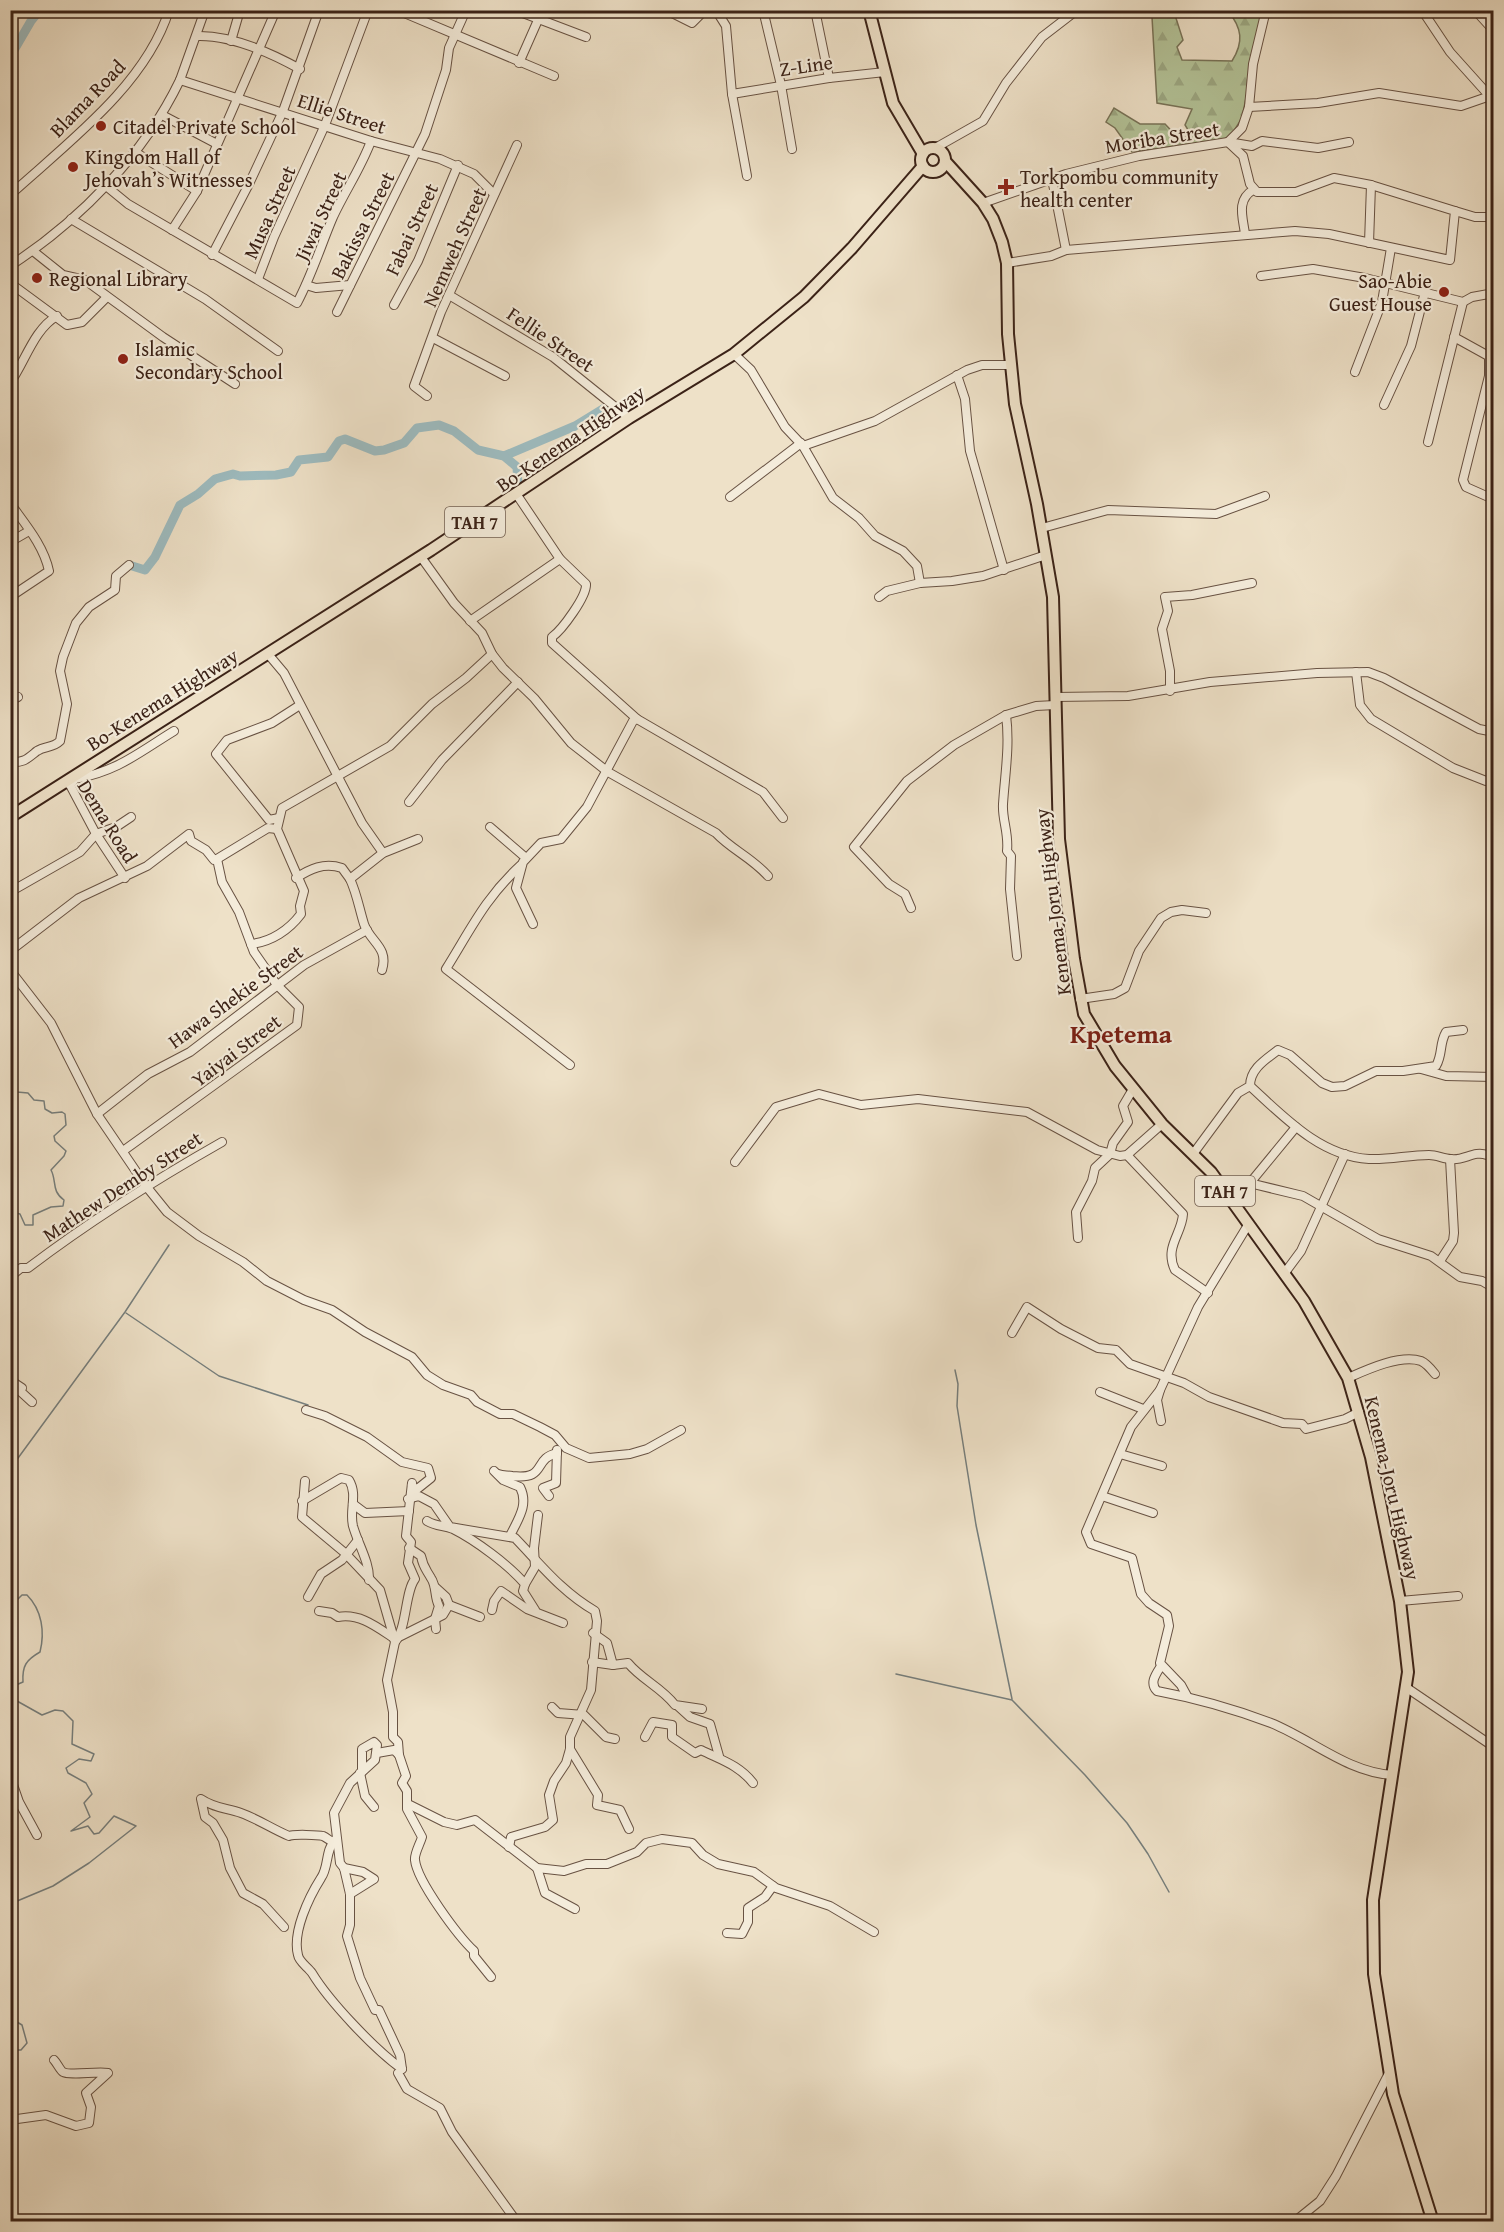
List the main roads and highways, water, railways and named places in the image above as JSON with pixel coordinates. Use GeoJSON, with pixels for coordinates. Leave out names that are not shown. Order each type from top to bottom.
{"type":"FeatureCollection","features":[{"type":"Feature","properties":{"kind":"highway"},"geometry":{"type":"LineString","coordinates":[[869,10],[900,118],[916,140],[930,150],[944,154],[943,165],[926,168],[930,150]]}},
{"type":"Feature","properties":{"kind":"highway","name":"Kenema-Joru Highway"},"geometry":{"type":"LineString","coordinates":[[943,165],[958,177],[983,204],[998,231],[1007,263],[1010,365],[1017,421],[1042,528],[1053,597],[1059,838],[1080,999],[1084,1014],[1101,1047],[1162,1124],[1193,1154],[1219,1184],[1326,1336],[1348,1378],[1371,1457],[1400,1601],[1407,1659],[1407,1688],[1392,1775],[1372,1922],[1374,1974],[1388,2075],[1433,2222]]}},
{"type":"Feature","properties":{"kind":"highway","name":"Bo-Kenema Highway"},"geometry":{"type":"LineString","coordinates":[[10,817],[518,495],[629,418],[734,354],[804,297],[926,168]]}},
{"type":"Feature","properties":{"kind":"waterway"},"geometry":{"type":"LineString","coordinates":[[10,57],[40,10]]}},
{"type":"Feature","properties":{"kind":"waterway"},"geometry":{"type":"LineString","coordinates":[[504,456],[575,426],[606,407]]}},
{"type":"Feature","properties":{"kind":"waterway"},"geometry":{"type":"LineString","coordinates":[[129,565],[145,570],[155,557],[180,505],[198,494],[215,479],[233,474],[240,476],[276,475],[291,472],[299,460],[328,457],[339,441],[345,439],[375,451],[384,450],[404,443],[417,428],[439,425],[454,431],[478,450],[504,456],[517,467],[518,486]]}},
{"type":"Feature","properties":{"kind":"waterway"},"geometry":{"type":"LineString","coordinates":[[10,1019],[14,1022],[17,1038],[10,1062]]}},
{"type":"Feature","properties":{"kind":"waterway"},"geometry":{"type":"LineString","coordinates":[[10,1084],[17,1092],[28,1093],[34,1100],[44,1101],[45,1109],[52,1113],[65,1114],[66,1125],[54,1136],[55,1141],[66,1151],[51,1170],[57,1193],[64,1200],[63,1206],[51,1207],[33,1215],[33,1225],[25,1225],[20,1214],[16,1213],[10,1217]]}},
{"type":"Feature","properties":{"kind":"waterway"},"geometry":{"type":"LineString","coordinates":[[10,1469],[125,1312],[169,1245]]}},
{"type":"Feature","properties":{"kind":"waterway"},"geometry":{"type":"LineString","coordinates":[[126,1313],[219,1376],[308,1405]]}},
{"type":"Feature","properties":{"kind":"waterway"},"geometry":{"type":"LineString","coordinates":[[955,1370],[958,1384],[957,1406],[976,1525],[1012,1699]]}},
{"type":"Feature","properties":{"kind":"waterway"},"geometry":{"type":"LineString","coordinates":[[10,1598],[15,1602],[22,1595],[27,1595],[32,1601],[39,1614],[42,1637],[40,1652],[31,1658],[24,1668],[23,1682],[16,1685],[10,1681]]}},
{"type":"Feature","properties":{"kind":"waterway"},"geometry":{"type":"LineString","coordinates":[[896,1674],[1012,1700],[1085,1775],[1127,1823],[1148,1854],[1169,1892]]}},
{"type":"Feature","properties":{"kind":"waterway"},"geometry":{"type":"LineString","coordinates":[[10,1702],[17,1701],[42,1715],[55,1710],[63,1711],[73,1721],[72,1744],[94,1754],[91,1761],[79,1759],[66,1768],[68,1773],[86,1783],[92,1794],[84,1803],[90,1817],[71,1831],[88,1826],[94,1834],[99,1833],[114,1816],[136,1826],[89,1863],[53,1886],[10,1904]]}},
{"type":"Feature","properties":{"kind":"waterway"},"geometry":{"type":"LineString","coordinates":[[10,1929],[10,1936]]}},
{"type":"Feature","properties":{"kind":"waterway"},"geometry":{"type":"LineString","coordinates":[[10,2035],[13,2023],[17,2022],[22,2025],[27,2043],[21,2050],[10,2050]]}},
{"type":"Feature","properties":{"kind":"place","name":"Citadel Private School"},"geometry":{"type":"Point","coordinates":[101,126]}},
{"type":"Feature","properties":{"kind":"place","name":"Kingdom Hall of Jehovah’s Witnesses"},"geometry":{"type":"Point","coordinates":[73,167]}},
{"type":"Feature","properties":{"kind":"place","name":"Torkpombu community health center"},"geometry":{"type":"Point","coordinates":[1006,187]}},
{"type":"Feature","properties":{"kind":"place","name":"Regional Library"},"geometry":{"type":"Point","coordinates":[37,278]}},
{"type":"Feature","properties":{"kind":"place","name":"Sao-Abie Guest House"},"geometry":{"type":"Point","coordinates":[1444,292]}},
{"type":"Feature","properties":{"kind":"place","name":"Islamic Secondary School"},"geometry":{"type":"Point","coordinates":[123,359]}},
{"type":"Feature","properties":{"kind":"district","name":"Kpetema"},"geometry":{"type":"Point","coordinates":[1121,1033]}}]}
